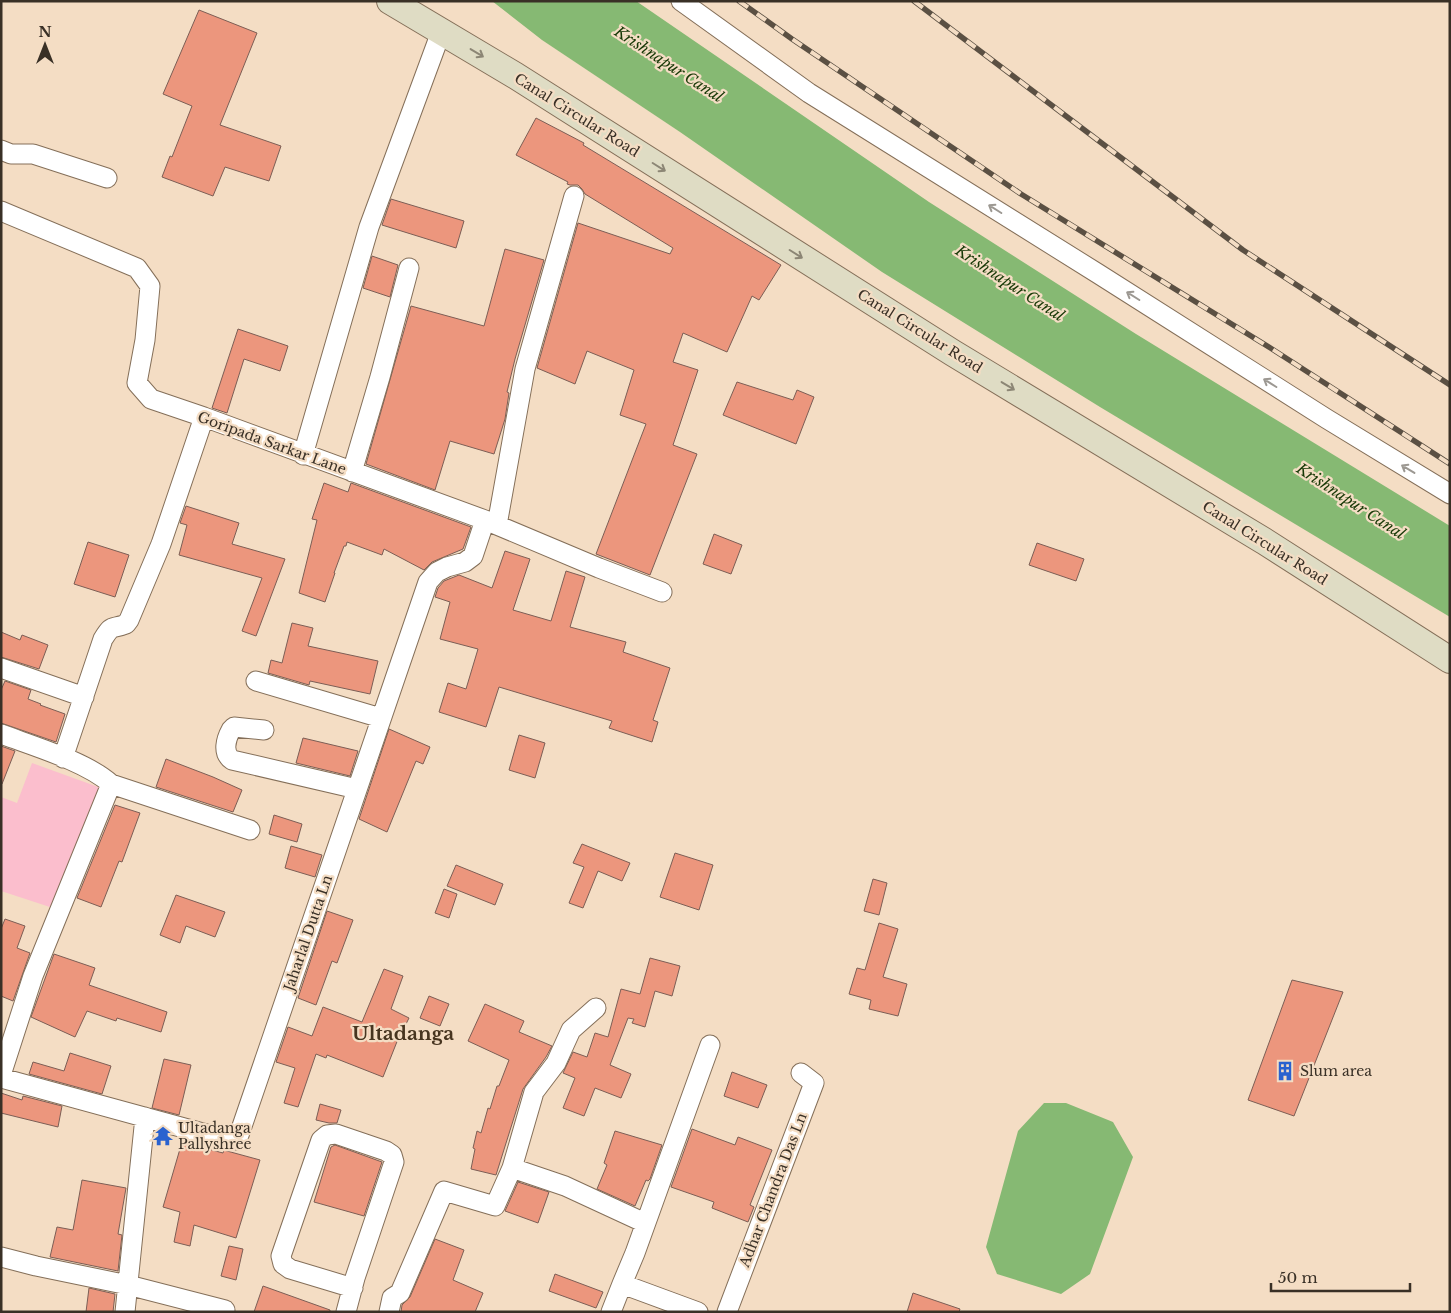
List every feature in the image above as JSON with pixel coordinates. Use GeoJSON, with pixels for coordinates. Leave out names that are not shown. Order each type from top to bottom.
{"type":"FeatureCollection","features":[{"type":"Feature","properties":{"kind":"main road","name":"Canal Circular Road"},"geometry":{"type":"LineString","coordinates":[[390,1],[524,82],[952,352],[1264,541],[1450,660]]}},
{"type":"Feature","properties":{"kind":"street"},"geometry":{"type":"LineString","coordinates":[[681,1],[809,94],[1450,494]]}},
{"type":"Feature","properties":{"kind":"street"},"geometry":{"type":"LineString","coordinates":[[303,455],[369,227],[441,32]]}},
{"type":"Feature","properties":{"kind":"street"},"geometry":{"type":"LineString","coordinates":[[1,150],[11,154],[33,154],[107,178]]}},
{"type":"Feature","properties":{"kind":"street","name":"Jaharlal Dutta Ln"},"geometry":{"type":"LineString","coordinates":[[1,1076],[228,1140],[235,1140],[239,1135],[428,582],[437,572],[465,562],[473,556],[491,522],[525,369],[574,196]]}},
{"type":"Feature","properties":{"kind":"street","name":"Goripada Sarkar Lane"},"geometry":{"type":"LineString","coordinates":[[2,214],[137,268],[150,286],[145,340],[137,383],[151,399],[491,522],[599,568],[662,592]]}},
{"type":"Feature","properties":{"kind":"street"},"geometry":{"type":"LineString","coordinates":[[352,472],[409,268]]}},
{"type":"Feature","properties":{"kind":"street"},"geometry":{"type":"LineString","coordinates":[[63,758],[103,640],[109,629],[126,624],[129,620],[161,544],[204,417]]}},
{"type":"Feature","properties":{"kind":"street"},"geometry":{"type":"LineString","coordinates":[[1,668],[84,697]]}},
{"type":"Feature","properties":{"kind":"street"},"geometry":{"type":"LineString","coordinates":[[256,680],[381,718]]}},
{"type":"Feature","properties":{"kind":"street"},"geometry":{"type":"LineString","coordinates":[[264,730],[234,727],[229,733],[225,752],[227,756],[232,760],[357,789]]}},
{"type":"Feature","properties":{"kind":"street"},"geometry":{"type":"LineString","coordinates":[[1,734],[102,775],[111,784],[250,830]]}},
{"type":"Feature","properties":{"kind":"street"},"geometry":{"type":"LineString","coordinates":[[1,1076],[33,976],[111,784]]}},
{"type":"Feature","properties":{"kind":"street"},"geometry":{"type":"LineString","coordinates":[[388,1312],[392,1298],[400,1293],[444,1191],[495,1206],[512,1168],[534,1092],[556,1063],[571,1030],[596,1008]]}},
{"type":"Feature","properties":{"kind":"street"},"geometry":{"type":"LineString","coordinates":[[611,1312],[710,1045]]}},
{"type":"Feature","properties":{"kind":"street","name":"Adhar Chandra Das Ln"},"geometry":{"type":"LineString","coordinates":[[727,1312],[814,1083],[801,1073]]}},
{"type":"Feature","properties":{"kind":"street"},"geometry":{"type":"LineString","coordinates":[[126,1312],[145,1117]]}},
{"type":"Feature","properties":{"kind":"street"},"geometry":{"type":"LineString","coordinates":[[346,1312],[353,1288],[355,1278],[394,1162],[392,1155],[386,1151],[336,1134],[327,1135],[321,1140],[281,1256],[283,1264],[290,1269],[353,1288]]}},
{"type":"Feature","properties":{"kind":"street"},"geometry":{"type":"LineString","coordinates":[[512,1168],[565,1186],[645,1223]]}},
{"type":"Feature","properties":{"kind":"street"},"geometry":{"type":"LineString","coordinates":[[1,1257],[128,1285],[225,1310]]}},
{"type":"Feature","properties":{"kind":"street"},"geometry":{"type":"LineString","coordinates":[[622,1284],[698,1312]]}},
{"type":"Feature","properties":{"kind":"shaded area"},"geometry":{"type":"Polygon","coordinates":[[[32,763],[101,788],[56,909],[1,891],[1,797],[17,803],[32,763]]]}},
{"type":"Feature","properties":{"kind":"water","name":"Krishnapur Canal"},"geometry":{"type":"Polygon","coordinates":[[[492,1],[636,1],[929,202],[1136,334],[1450,526],[1450,617],[1100,407],[882,272],[680,132],[542,40],[492,1]]]}},
{"type":"Feature","properties":{"kind":"water"},"geometry":{"type":"Polygon","coordinates":[[[1044,1103],[1066,1103],[1113,1122],[1133,1157],[1090,1274],[1061,1294],[997,1274],[986,1247],[1018,1131],[1044,1103]]]}},
{"type":"Feature","properties":{"kind":"building"},"geometry":{"type":"Polygon","coordinates":[[[199,10],[257,33],[220,125],[281,146],[269,181],[225,167],[213,196],[162,177],[192,106],[163,94],[199,10]]]}},
{"type":"Feature","properties":{"kind":"building"},"geometry":{"type":"Polygon","coordinates":[[[536,118],[584,143],[583,145],[781,265],[759,300],[752,296],[727,352],[683,333],[673,362],[698,370],[673,445],[697,454],[650,575],[596,554],[646,424],[620,415],[634,370],[587,351],[575,384],[537,368],[578,223],[670,254],[673,248],[585,194],[578,185],[567,184],[568,182],[516,155],[536,118]]]}},
{"type":"Feature","properties":{"kind":"building"},"geometry":{"type":"Polygon","coordinates":[[[391,199],[464,221],[456,248],[382,225],[391,199]]]}},
{"type":"Feature","properties":{"kind":"building"},"geometry":{"type":"Polygon","coordinates":[[[505,249],[544,260],[515,359],[507,392],[509,393],[505,419],[494,454],[450,441],[435,490],[366,464],[411,306],[484,326],[505,249]]]}},
{"type":"Feature","properties":{"kind":"building"},"geometry":{"type":"Polygon","coordinates":[[[372,256],[398,265],[390,297],[363,288],[372,256]]]}},
{"type":"Feature","properties":{"kind":"building"},"geometry":{"type":"Polygon","coordinates":[[[238,329],[288,346],[280,371],[244,359],[227,413],[212,408],[238,329]]]}},
{"type":"Feature","properties":{"kind":"building"},"geometry":{"type":"Polygon","coordinates":[[[737,382],[793,400],[797,390],[814,397],[796,444],[723,415],[737,382]]]}},
{"type":"Feature","properties":{"kind":"building"},"geometry":{"type":"Polygon","coordinates":[[[324,483],[348,492],[351,483],[471,527],[463,549],[432,562],[424,570],[384,549],[382,555],[347,542],[334,573],[325,602],[299,593],[317,520],[312,519],[324,483]]]}},
{"type":"Feature","properties":{"kind":"building"},"geometry":{"type":"Polygon","coordinates":[[[186,506],[239,523],[232,544],[285,559],[256,636],[242,631],[262,578],[179,555],[187,525],[180,523],[186,506]]]}},
{"type":"Feature","properties":{"kind":"building"},"geometry":{"type":"Polygon","coordinates":[[[714,534],[742,545],[731,574],[703,564],[714,534]]]}},
{"type":"Feature","properties":{"kind":"building"},"geometry":{"type":"Polygon","coordinates":[[[88,542],[129,555],[115,597],[74,584],[88,542]]]}},
{"type":"Feature","properties":{"kind":"building"},"geometry":{"type":"Polygon","coordinates":[[[1037,543],[1084,559],[1076,581],[1029,565],[1037,543]]]}},
{"type":"Feature","properties":{"kind":"building"},"geometry":{"type":"Polygon","coordinates":[[[505,551],[530,559],[513,610],[551,621],[566,571],[585,577],[570,627],[626,642],[623,652],[670,668],[653,720],[658,722],[652,742],[609,728],[612,721],[499,687],[486,727],[439,712],[448,683],[466,689],[478,649],[440,639],[450,602],[435,597],[438,588],[444,581],[459,575],[492,588],[505,551]]]}},
{"type":"Feature","properties":{"kind":"building"},"geometry":{"type":"Polygon","coordinates":[[[292,623],[313,628],[308,646],[378,661],[370,694],[310,681],[309,685],[268,673],[271,660],[282,663],[292,623]]]}},
{"type":"Feature","properties":{"kind":"building"},"geometry":{"type":"Polygon","coordinates":[[[1,632],[20,640],[22,635],[48,645],[39,669],[1,657],[1,632]]]}},
{"type":"Feature","properties":{"kind":"building"},"geometry":{"type":"Polygon","coordinates":[[[5,681],[31,690],[28,699],[65,714],[56,742],[1,723],[1,690],[5,681]]]}},
{"type":"Feature","properties":{"kind":"building"},"geometry":{"type":"Polygon","coordinates":[[[389,729],[430,747],[423,764],[416,761],[387,832],[359,819],[389,729]]]}},
{"type":"Feature","properties":{"kind":"building"},"geometry":{"type":"Polygon","coordinates":[[[519,735],[545,743],[535,778],[509,770],[519,735]]]}},
{"type":"Feature","properties":{"kind":"building"},"geometry":{"type":"Polygon","coordinates":[[[303,738],[358,751],[350,776],[296,763],[303,738]]]}},
{"type":"Feature","properties":{"kind":"building"},"geometry":{"type":"Polygon","coordinates":[[[1,746],[15,751],[2,784],[1,784],[1,746]]]}},
{"type":"Feature","properties":{"kind":"building"},"geometry":{"type":"Polygon","coordinates":[[[166,759],[242,790],[233,812],[156,787],[166,759]]]}},
{"type":"Feature","properties":{"kind":"building"},"geometry":{"type":"Polygon","coordinates":[[[115,805],[140,813],[122,862],[119,861],[101,907],[77,898],[115,805]]]}},
{"type":"Feature","properties":{"kind":"building"},"geometry":{"type":"Polygon","coordinates":[[[274,815],[302,824],[297,842],[269,834],[274,815]]]}},
{"type":"Feature","properties":{"kind":"building"},"geometry":{"type":"Polygon","coordinates":[[[582,844],[630,863],[622,881],[598,871],[583,908],[569,903],[584,867],[573,863],[582,844]]]}},
{"type":"Feature","properties":{"kind":"building"},"geometry":{"type":"Polygon","coordinates":[[[291,846],[322,855],[315,877],[285,868],[291,846]]]}},
{"type":"Feature","properties":{"kind":"building"},"geometry":{"type":"Polygon","coordinates":[[[675,853],[713,865],[699,910],[660,897],[675,853]]]}},
{"type":"Feature","properties":{"kind":"building"},"geometry":{"type":"Polygon","coordinates":[[[456,865],[503,884],[495,905],[447,886],[456,865]]]}},
{"type":"Feature","properties":{"kind":"building"},"geometry":{"type":"Polygon","coordinates":[[[873,879],[887,883],[879,915],[864,911],[873,879]]]}},
{"type":"Feature","properties":{"kind":"building"},"geometry":{"type":"Polygon","coordinates":[[[444,889],[457,894],[449,918],[435,913],[444,889]]]}},
{"type":"Feature","properties":{"kind":"building"},"geometry":{"type":"Polygon","coordinates":[[[176,895],[225,912],[215,937],[186,926],[180,943],[160,935],[176,895]]]}},
{"type":"Feature","properties":{"kind":"building"},"geometry":{"type":"Polygon","coordinates":[[[327,911],[353,920],[337,963],[332,961],[316,1005],[298,998],[327,911]]]}},
{"type":"Feature","properties":{"kind":"building"},"geometry":{"type":"Polygon","coordinates":[[[5,919],[25,926],[17,948],[30,953],[13,1001],[1,996],[1,929],[5,919]]]}},
{"type":"Feature","properties":{"kind":"building"},"geometry":{"type":"Polygon","coordinates":[[[879,923],[898,929],[883,977],[907,984],[898,1016],[869,1009],[871,1000],[849,994],[857,968],[865,970],[879,923]]]}},
{"type":"Feature","properties":{"kind":"building"},"geometry":{"type":"Polygon","coordinates":[[[54,954],[95,968],[89,985],[167,1012],[161,1032],[117,1018],[116,1021],[87,1011],[75,1037],[31,1017],[54,954]]]}},
{"type":"Feature","properties":{"kind":"building"},"geometry":{"type":"Polygon","coordinates":[[[650,958],[680,966],[672,996],[655,991],[645,1027],[632,1023],[634,1019],[628,1018],[610,1065],[631,1074],[621,1098],[595,1088],[584,1116],[563,1108],[575,1078],[563,1073],[573,1052],[587,1057],[595,1033],[608,1037],[621,989],[640,994],[650,958]]]}},
{"type":"Feature","properties":{"kind":"building"},"geometry":{"type":"Polygon","coordinates":[[[384,969],[403,976],[391,1009],[409,1018],[400,1034],[383,1077],[327,1055],[326,1058],[316,1054],[298,1107],[284,1103],[295,1068],[276,1062],[288,1027],[312,1036],[323,1007],[362,1022],[384,969]]]}},
{"type":"Feature","properties":{"kind":"building","name":"Slum area"},"geometry":{"type":"Polygon","coordinates":[[[1292,980],[1343,992],[1294,1116],[1248,1100],[1292,980]]]}},
{"type":"Feature","properties":{"kind":"building"},"geometry":{"type":"Polygon","coordinates":[[[429,996],[449,1004],[440,1026],[420,1018],[429,996]]]}},
{"type":"Feature","properties":{"kind":"building"},"geometry":{"type":"Polygon","coordinates":[[[485,1004],[524,1021],[519,1032],[552,1046],[523,1089],[496,1175],[471,1169],[477,1131],[481,1133],[488,1108],[490,1109],[497,1086],[499,1086],[509,1060],[468,1041],[485,1004]]]}},
{"type":"Feature","properties":{"kind":"building"},"geometry":{"type":"Polygon","coordinates":[[[70,1053],[111,1066],[102,1094],[29,1074],[33,1062],[64,1071],[70,1053]]]}},
{"type":"Feature","properties":{"kind":"building"},"geometry":{"type":"Polygon","coordinates":[[[164,1059],[191,1065],[179,1115],[152,1108],[164,1059]]]}},
{"type":"Feature","properties":{"kind":"building"},"geometry":{"type":"Polygon","coordinates":[[[732,1072],[767,1085],[758,1108],[724,1096],[732,1072]]]}},
{"type":"Feature","properties":{"kind":"building"},"geometry":{"type":"Polygon","coordinates":[[[1,1093],[22,1100],[23,1096],[62,1106],[58,1127],[1,1113],[1,1093]]]}},
{"type":"Feature","properties":{"kind":"building"},"geometry":{"type":"Polygon","coordinates":[[[320,1104],[341,1110],[337,1123],[316,1120],[320,1104]]]}},
{"type":"Feature","properties":{"kind":"building"},"geometry":{"type":"Polygon","coordinates":[[[692,1129],[735,1145],[738,1137],[772,1150],[750,1205],[754,1207],[748,1222],[712,1208],[714,1202],[671,1187],[692,1129]]]}},
{"type":"Feature","properties":{"kind":"building"},"geometry":{"type":"Polygon","coordinates":[[[615,1131],[662,1145],[650,1179],[646,1180],[635,1206],[597,1189],[607,1165],[604,1163],[615,1131]]]}},
{"type":"Feature","properties":{"kind":"building"},"geometry":{"type":"Polygon","coordinates":[[[182,1142],[223,1153],[224,1150],[260,1160],[236,1238],[194,1225],[190,1246],[174,1242],[180,1212],[163,1207],[182,1142]]]}},
{"type":"Feature","properties":{"kind":"building"},"geometry":{"type":"Polygon","coordinates":[[[335,1145],[382,1162],[364,1216],[314,1202],[331,1147],[335,1145]]]}},
{"type":"Feature","properties":{"kind":"building"},"geometry":{"type":"Polygon","coordinates":[[[82,1180],[126,1188],[118,1234],[122,1235],[118,1271],[50,1257],[57,1227],[73,1230],[82,1180]]]}},
{"type":"Feature","properties":{"kind":"building"},"geometry":{"type":"Polygon","coordinates":[[[518,1182],[549,1192],[538,1223],[505,1211],[518,1182]]]}},
{"type":"Feature","properties":{"kind":"building"},"geometry":{"type":"Polygon","coordinates":[[[435,1239],[464,1250],[453,1280],[483,1293],[475,1312],[401,1312],[402,1305],[410,1297],[435,1239]]]}},
{"type":"Feature","properties":{"kind":"building"},"geometry":{"type":"Polygon","coordinates":[[[229,1246],[243,1249],[236,1280],[221,1276],[229,1246]]]}},
{"type":"Feature","properties":{"kind":"building"},"geometry":{"type":"Polygon","coordinates":[[[555,1274],[603,1292],[596,1308],[549,1291],[555,1274]]]}},
{"type":"Feature","properties":{"kind":"building"},"geometry":{"type":"Polygon","coordinates":[[[263,1286],[330,1310],[330,1312],[254,1312],[263,1286]]]}},
{"type":"Feature","properties":{"kind":"building"},"geometry":{"type":"Polygon","coordinates":[[[89,1288],[115,1294],[113,1312],[86,1312],[89,1288]]]}},
{"type":"Feature","properties":{"kind":"building"},"geometry":{"type":"Polygon","coordinates":[[[913,1293],[960,1309],[959,1312],[907,1312],[913,1293]]]}},
{"type":"Feature","properties":{"kind":"railway"},"geometry":{"type":"LineString","coordinates":[[739,1],[1021,194],[1272,349],[1450,464]]}},
{"type":"Feature","properties":{"kind":"railway"},"geometry":{"type":"LineString","coordinates":[[914,1],[1243,250],[1450,385]]}},
{"type":"Feature","properties":{"kind":"place","name":"Slum area"},"geometry":{"type":"Point","coordinates":[1285,1071]}},
{"type":"Feature","properties":{"kind":"place","name":"Ultadanga Pallyshree"},"geometry":{"type":"Point","coordinates":[163,1136]}},
{"type":"Feature","properties":{"kind":"district","name":"Ultadanga"},"geometry":{"type":"Point","coordinates":[403,1033]}}]}
